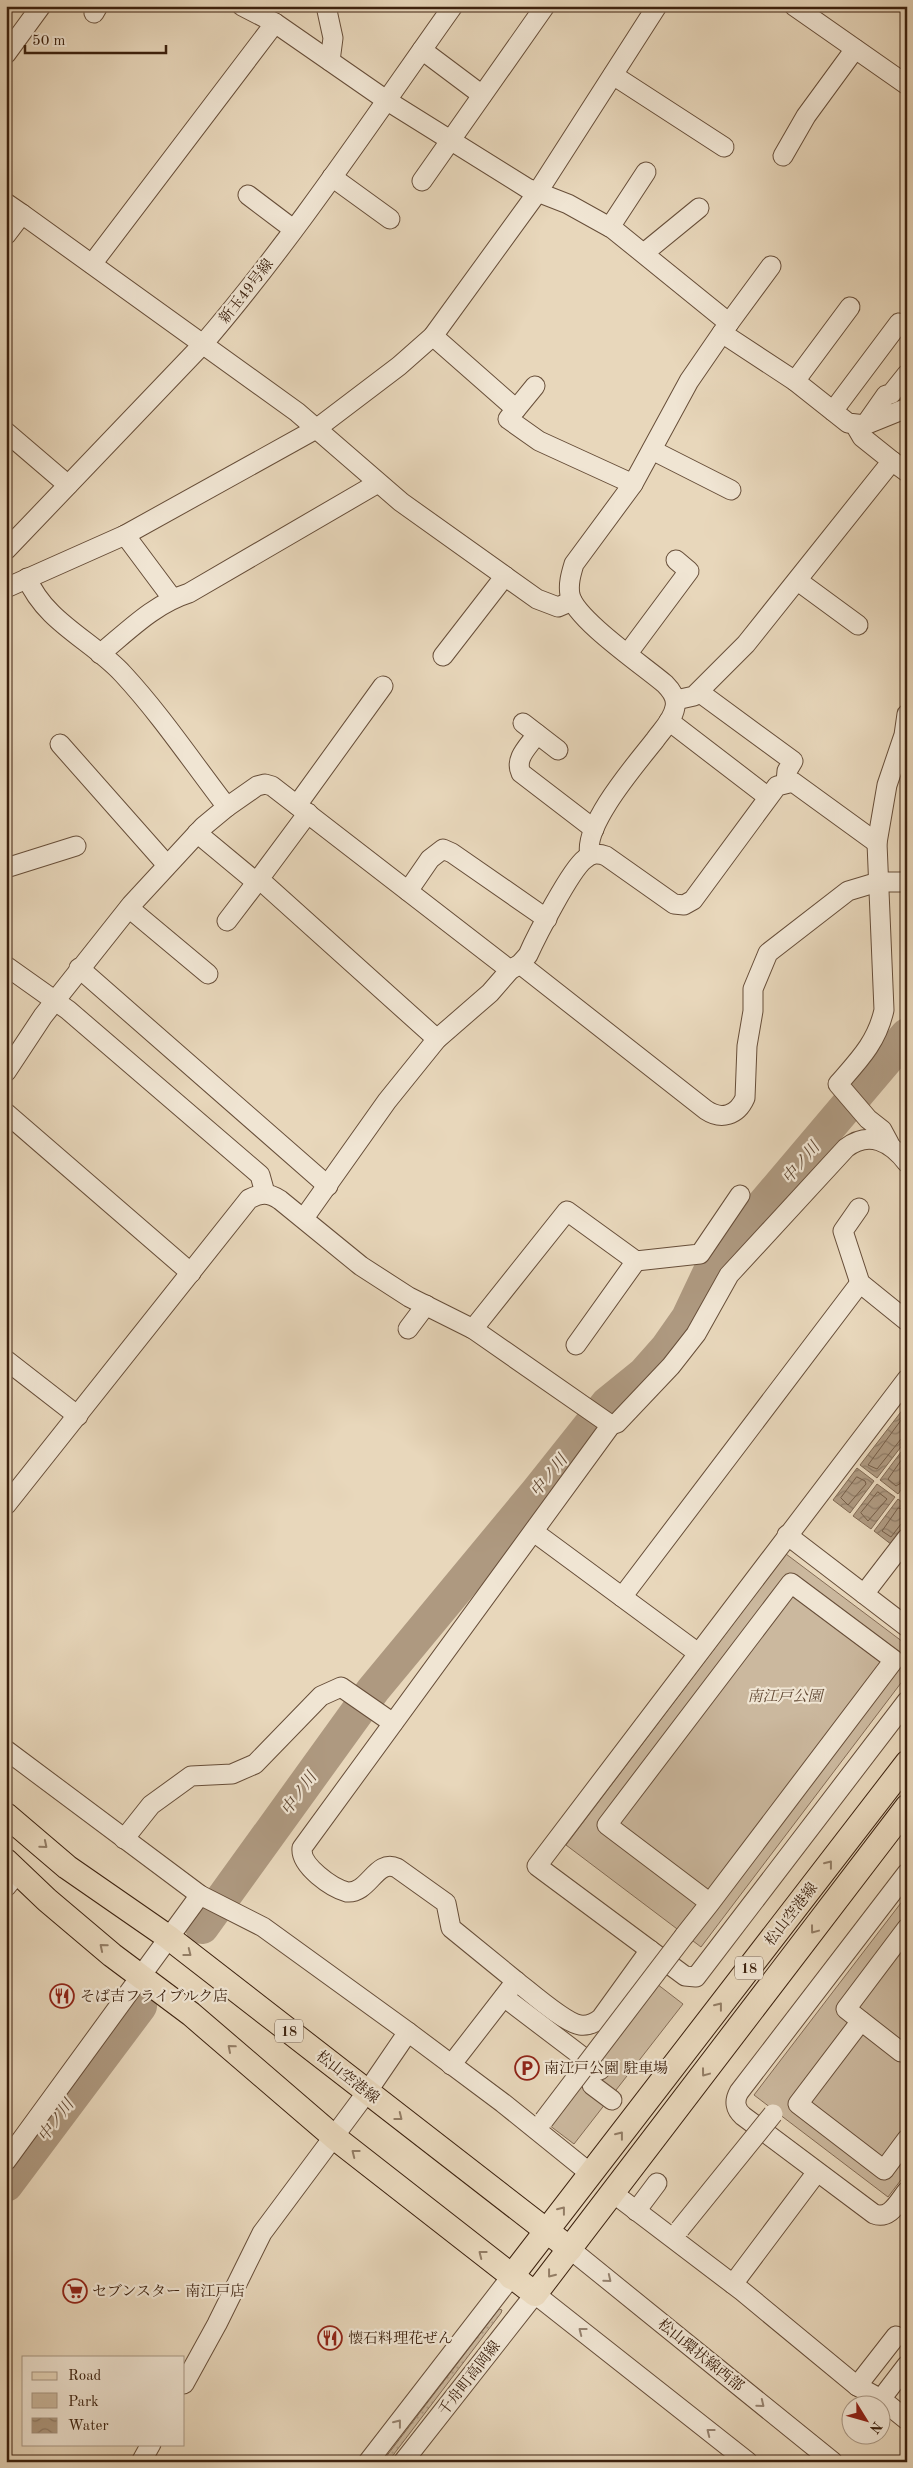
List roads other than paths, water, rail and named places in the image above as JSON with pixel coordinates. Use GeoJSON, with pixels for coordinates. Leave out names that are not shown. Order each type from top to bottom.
{"type":"FeatureCollection","features":[{"type":"Feature","properties":{"kind":"main road","name":"松山空港線"},"geometry":{"type":"LineString","coordinates":[[511,2277],[907,1763]]}},
{"type":"Feature","properties":{"kind":"main road","name":"松山空港線"},"geometry":{"type":"LineString","coordinates":[[535,2294],[907,1807]]}},
{"type":"Feature","properties":{"kind":"main road","name":"松山空港線"},"geometry":{"type":"LineString","coordinates":[[6,1815],[48,1848],[67,1867],[168,1937],[570,2248]]}},
{"type":"Feature","properties":{"kind":"main road"},"geometry":{"type":"LineString","coordinates":[[10,1873],[47,1900],[112,1955],[192,2014],[334,2137],[535,2294]]}},
{"type":"Feature","properties":{"kind":"street"},"geometry":{"type":"LineString","coordinates":[[6,54],[41,6]]}},
{"type":"Feature","properties":{"kind":"street"},"geometry":{"type":"LineString","coordinates":[[242,6],[275,23],[386,100],[536,193],[568,204],[610,228],[644,253],[726,328],[848,423],[860,425],[907,408]]}},
{"type":"Feature","properties":{"kind":"street"},"geometry":{"type":"LineString","coordinates":[[326,6],[333,38],[330,61]]}},
{"type":"Feature","properties":{"kind":"street","name":"新玉49号線"},"geometry":{"type":"LineString","coordinates":[[6,550],[203,344],[233,309],[332,177],[453,6]]}},
{"type":"Feature","properties":{"kind":"street"},"geometry":{"type":"LineString","coordinates":[[422,181],[545,6]]}},
{"type":"Feature","properties":{"kind":"street"},"geometry":{"type":"LineString","coordinates":[[6,588],[124,535],[316,428],[399,366],[433,336],[536,193],[658,6]]}},
{"type":"Feature","properties":{"kind":"street"},"geometry":{"type":"LineString","coordinates":[[805,9],[855,49],[907,85]]}},
{"type":"Feature","properties":{"kind":"street"},"geometry":{"type":"LineString","coordinates":[[92,264],[275,23]]}},
{"type":"Feature","properties":{"kind":"street"},"geometry":{"type":"LineString","coordinates":[[783,156],[806,116],[855,49]]}},
{"type":"Feature","properties":{"kind":"street"},"geometry":{"type":"LineString","coordinates":[[422,50],[482,95]]}},
{"type":"Feature","properties":{"kind":"street"},"geometry":{"type":"LineString","coordinates":[[613,75],[724,146]]}},
{"type":"Feature","properties":{"kind":"street"},"geometry":{"type":"LineString","coordinates":[[610,228],[646,172]]}},
{"type":"Feature","properties":{"kind":"street"},"geometry":{"type":"LineString","coordinates":[[332,177],[390,219]]}},
{"type":"Feature","properties":{"kind":"street"},"geometry":{"type":"LineString","coordinates":[[248,195],[293,229]]}},
{"type":"Feature","properties":{"kind":"street"},"geometry":{"type":"LineString","coordinates":[[6,203],[203,344],[316,428],[378,483],[537,599],[558,607],[572,601]]}},
{"type":"Feature","properties":{"kind":"street"},"geometry":{"type":"LineString","coordinates":[[644,253],[699,208]]}},
{"type":"Feature","properties":{"kind":"street"},"geometry":{"type":"LineString","coordinates":[[6,235],[22,214]]}},
{"type":"Feature","properties":{"kind":"street"},"geometry":{"type":"LineString","coordinates":[[590,855],[589,844],[594,828],[626,778],[669,721],[675,708],[676,700],[665,684],[581,615],[572,601],[570,579],[574,564],[633,484],[694,373],[771,266]]}},
{"type":"Feature","properties":{"kind":"street"},"geometry":{"type":"LineString","coordinates":[[794,381],[850,307]]}},
{"type":"Feature","properties":{"kind":"street"},"geometry":{"type":"LineString","coordinates":[[833,411],[899,324]]}},
{"type":"Feature","properties":{"kind":"street"},"geometry":{"type":"LineString","coordinates":[[433,336],[516,409]]}},
{"type":"Feature","properties":{"kind":"street"},"geometry":{"type":"LineString","coordinates":[[860,425],[886,395],[891,394],[907,374]]}},
{"type":"Feature","properties":{"kind":"street"},"geometry":{"type":"LineString","coordinates":[[535,386],[508,419],[539,441],[633,484]]}},
{"type":"Feature","properties":{"kind":"street"},"geometry":{"type":"LineString","coordinates":[[676,700],[694,696],[699,692],[746,644],[798,581],[899,467],[862,437],[860,425]]}},
{"type":"Feature","properties":{"kind":"street"},"geometry":{"type":"LineString","coordinates":[[6,432],[68,485]]}},
{"type":"Feature","properties":{"kind":"street"},"geometry":{"type":"LineString","coordinates":[[652,450],[731,490]]}},
{"type":"Feature","properties":{"kind":"street"},"geometry":{"type":"LineString","coordinates":[[100,654],[172,598],[189,593],[378,483]]}},
{"type":"Feature","properties":{"kind":"street"},"geometry":{"type":"LineString","coordinates":[[124,535],[172,598]]}},
{"type":"Feature","properties":{"kind":"street"},"geometry":{"type":"LineString","coordinates":[[628,653],[690,571],[676,560]]}},
{"type":"Feature","properties":{"kind":"street"},"geometry":{"type":"LineString","coordinates":[[443,656],[505,576]]}},
{"type":"Feature","properties":{"kind":"street"},"geometry":{"type":"LineString","coordinates":[[27,578],[31,589],[46,608],[100,654],[133,686],[227,807]]}},
{"type":"Feature","properties":{"kind":"street"},"geometry":{"type":"LineString","coordinates":[[798,581],[858,625]]}},
{"type":"Feature","properties":{"kind":"street"},"geometry":{"type":"LineString","coordinates":[[227,921],[258,881],[302,809],[383,686]]}},
{"type":"Feature","properties":{"kind":"street"},"geometry":{"type":"LineString","coordinates":[[699,692],[793,761],[787,771],[786,782]]}},
{"type":"Feature","properties":{"kind":"street"},"geometry":{"type":"LineString","coordinates":[[907,714],[904,735],[886,785],[877,843],[891,882],[884,1010],[880,1029],[866,1053],[838,1084],[868,1119],[882,1130],[888,1143],[907,1163]]}},
{"type":"Feature","properties":{"kind":"street"},"geometry":{"type":"LineString","coordinates":[[669,721],[768,797]]}},
{"type":"Feature","properties":{"kind":"street"},"geometry":{"type":"LineString","coordinates":[[558,750],[530,729],[519,760],[518,766],[521,773],[594,828]]}},
{"type":"Feature","properties":{"kind":"street"},"geometry":{"type":"LineString","coordinates":[[60,744],[167,865]]}},
{"type":"Feature","properties":{"kind":"street"},"geometry":{"type":"LineString","coordinates":[[304,1218],[388,1101],[437,1039],[490,993],[528,955],[577,868],[590,855],[598,853],[606,856],[674,904],[684,904],[693,900],[777,786],[786,782],[793,782],[800,786],[877,843]]}},
{"type":"Feature","properties":{"kind":"street"},"geometry":{"type":"LineString","coordinates":[[6,1072],[80,968],[167,865],[197,833],[227,807],[257,786],[265,784],[272,786],[408,891],[515,967],[714,1115],[723,1116],[733,1113],[742,1106],[746,1098],[747,1046],[753,1011],[753,989],[768,953],[848,891],[891,882]]}},
{"type":"Feature","properties":{"kind":"street"},"geometry":{"type":"LineString","coordinates":[[197,833],[258,881],[437,1039]]}},
{"type":"Feature","properties":{"kind":"street"},"geometry":{"type":"LineString","coordinates":[[6,868],[76,846]]}},
{"type":"Feature","properties":{"kind":"street"},"geometry":{"type":"LineString","coordinates":[[408,891],[430,858],[443,849],[452,853],[547,919]]}},
{"type":"Feature","properties":{"kind":"street"},"geometry":{"type":"LineString","coordinates":[[129,908],[208,974]]}},
{"type":"Feature","properties":{"kind":"street"},"geometry":{"type":"LineString","coordinates":[[6,966],[55,1001],[260,1175],[265,1193]]}},
{"type":"Feature","properties":{"kind":"street"},"geometry":{"type":"LineString","coordinates":[[80,968],[328,1186]]}},
{"type":"Feature","properties":{"kind":"street"},"geometry":{"type":"LineString","coordinates":[[6,1113],[191,1273]]}},
{"type":"Feature","properties":{"kind":"street"},"geometry":{"type":"LineString","coordinates":[[650,1950],[601,2018],[588,2025],[580,2025],[569,2020],[516,1981],[452,1928],[446,1903],[397,1868],[388,1866],[382,1868],[363,1888],[350,1893],[325,1879],[302,1859],[301,1851],[304,1843],[534,1532],[606,1428],[617,1423],[671,1366],[696,1334],[729,1274],[851,1144],[863,1140],[876,1139],[888,1143]]}},
{"type":"Feature","properties":{"kind":"street"},"geometry":{"type":"LineString","coordinates":[[6,1505],[248,1200],[265,1193],[280,1200],[304,1218],[417,1317],[478,1323],[584,1408],[606,1428]]}},
{"type":"Feature","properties":{"kind":"street"},"geometry":{"type":"LineString","coordinates":[[478,1323],[567,1211],[636,1261],[700,1254],[740,1195]]}},
{"type":"Feature","properties":{"kind":"street"},"geometry":{"type":"LineString","coordinates":[[859,1208],[843,1231],[860,1283],[907,1321]]}},
{"type":"Feature","properties":{"kind":"street"},"geometry":{"type":"LineString","coordinates":[[576,1345],[636,1261]]}},
{"type":"Feature","properties":{"kind":"street"},"geometry":{"type":"LineString","coordinates":[[622,1597],[860,1283]]}},
{"type":"Feature","properties":{"kind":"street"},"geometry":{"type":"LineString","coordinates":[[6,1360],[78,1416]]}},
{"type":"Feature","properties":{"kind":"street"},"geometry":{"type":"LineString","coordinates":[[907,1379],[537,1866],[686,1977],[694,1978],[700,1975],[907,1701]]}},
{"type":"Feature","properties":{"kind":"street"},"geometry":{"type":"LineString","coordinates":[[534,1532],[698,1653]]}},
{"type":"Feature","properties":{"kind":"street"},"geometry":{"type":"LineString","coordinates":[[787,1535],[907,1627]]}},
{"type":"Feature","properties":{"kind":"street"},"geometry":{"type":"LineString","coordinates":[[864,1594],[907,1538]]}},
{"type":"Feature","properties":{"kind":"street"},"geometry":{"type":"LineString","coordinates":[[540,2125],[588,2076],[684,1936],[900,1663],[791,1583],[607,1825],[710,1903]]}},
{"type":"Feature","properties":{"kind":"street"},"geometry":{"type":"LineString","coordinates":[[124,1839],[151,1805],[191,1776],[232,1774],[255,1764],[321,1696],[341,1687],[393,1723]]}},
{"type":"Feature","properties":{"kind":"street"},"geometry":{"type":"LineString","coordinates":[[6,1750],[124,1839],[212,1902],[263,1928],[451,2065],[540,2125],[591,2174]]}},
{"type":"Feature","properties":{"kind":"street"},"geometry":{"type":"LineString","coordinates":[[907,1873],[737,2097],[737,2107],[741,2114],[817,2172],[880,2216],[890,2212],[907,2191]]}},
{"type":"Feature","properties":{"kind":"street"},"geometry":{"type":"LineString","coordinates":[[6,2161],[168,1937],[212,1902]]}},
{"type":"Feature","properties":{"kind":"street"},"geometry":{"type":"LineString","coordinates":[[905,2053],[846,2009],[907,1928]]}},
{"type":"Feature","properties":{"kind":"street"},"geometry":{"type":"LineString","coordinates":[[451,2065],[516,1981]]}},
{"type":"Feature","properties":{"kind":"street"},"geometry":{"type":"LineString","coordinates":[[504,1997],[612,2100]]}},
{"type":"Feature","properties":{"kind":"street"},"geometry":{"type":"LineString","coordinates":[[677,2234],[713,2179],[773,2114],[798,2104],[861,2020]]}},
{"type":"Feature","properties":{"kind":"street"},"geometry":{"type":"LineString","coordinates":[[185,2382],[217,2324],[262,2233],[367,2092],[408,2032]]}},
{"type":"Feature","properties":{"kind":"street"},"geometry":{"type":"LineString","coordinates":[[798,2104],[884,2170],[907,2139]]}},
{"type":"Feature","properties":{"kind":"street"},"geometry":{"type":"LineString","coordinates":[[733,2284],[817,2172]]}},
{"type":"Feature","properties":{"kind":"street"},"geometry":{"type":"LineString","coordinates":[[636,2211],[657,2183]]}},
{"type":"Feature","properties":{"kind":"street"},"geometry":{"type":"LineString","coordinates":[[613,2194],[636,2211],[677,2234],[694,2247],[733,2284],[857,2386],[875,2396]]}},
{"type":"Feature","properties":{"kind":"street","name":"松山環状線西部"},"geometry":{"type":"LineString","coordinates":[[570,2248],[833,2462]]}},
{"type":"Feature","properties":{"kind":"street","name":"千舟町高岡線"},"geometry":{"type":"LineString","coordinates":[[368,2462],[511,2277]]}},
{"type":"Feature","properties":{"kind":"street"},"geometry":{"type":"LineString","coordinates":[[535,2294],[748,2462]]}},
{"type":"Feature","properties":{"kind":"street","name":"千舟町高岡線"},"geometry":{"type":"LineString","coordinates":[[404,2462],[535,2294]]}},
{"type":"Feature","properties":{"kind":"street"},"geometry":{"type":"LineString","coordinates":[[857,2386],[896,2336]]}},
{"type":"Feature","properties":{"kind":"street"},"geometry":{"type":"LineString","coordinates":[[883,2396],[907,2365]]}},
{"type":"Feature","properties":{"kind":"street"},"geometry":{"type":"LineString","coordinates":[[890,2406],[907,2420]]}},
{"type":"Feature","properties":{"kind":"street"},"geometry":{"type":"LineString","coordinates":[[141,2462],[150,2446]]}},
{"type":"Feature","properties":{"kind":"water"},"geometry":{"type":"Polygon","coordinates":[[[907,1404],[907,1439],[877,1478],[860,1465],[907,1404]]]}},
{"type":"Feature","properties":{"kind":"water"},"geometry":{"type":"Polygon","coordinates":[[[907,1444],[907,1482],[898,1494],[880,1480],[907,1444]]]}},
{"type":"Feature","properties":{"kind":"water"},"geometry":{"type":"Polygon","coordinates":[[[857,1468],[874,1481],[850,1513],[833,1500],[857,1468]]]}},
{"type":"Feature","properties":{"kind":"water"},"geometry":{"type":"Polygon","coordinates":[[[877,1484],[895,1497],[871,1529],[853,1516],[877,1484]]]}},
{"type":"Feature","properties":{"kind":"water"},"geometry":{"type":"Polygon","coordinates":[[[898,1499],[907,1506],[907,1525],[892,1545],[874,1531],[898,1499]]]}},
{"type":"Feature","properties":{"kind":"waterway","name":"中ノ川"},"geometry":{"type":"LineString","coordinates":[[202,1927],[373,1690],[537,1492],[607,1404],[644,1374],[667,1348],[688,1318],[714,1263],[907,1035]]}},
{"type":"Feature","properties":{"kind":"waterway","name":"中ノ川"},"geometry":{"type":"LineString","coordinates":[[6,2185],[140,2006]]}},
{"type":"Feature","properties":{"kind":"place","name":"そば吉フライブルク店"},"geometry":{"type":"Point","coordinates":[62,1996]}},
{"type":"Feature","properties":{"kind":"place","name":"南江戸公園 駐車場"},"geometry":{"type":"Point","coordinates":[527,2068]}},
{"type":"Feature","properties":{"kind":"place","name":"セブンスター 南江戸店"},"geometry":{"type":"Point","coordinates":[75,2291]}},
{"type":"Feature","properties":{"kind":"place","name":"懐石料理花ぜん"},"geometry":{"type":"Point","coordinates":[330,2338]}},
{"type":"Feature","properties":{"kind":"park label","name":"南江戸公園"},"geometry":{"type":"Point","coordinates":[785,1696]}}]}
